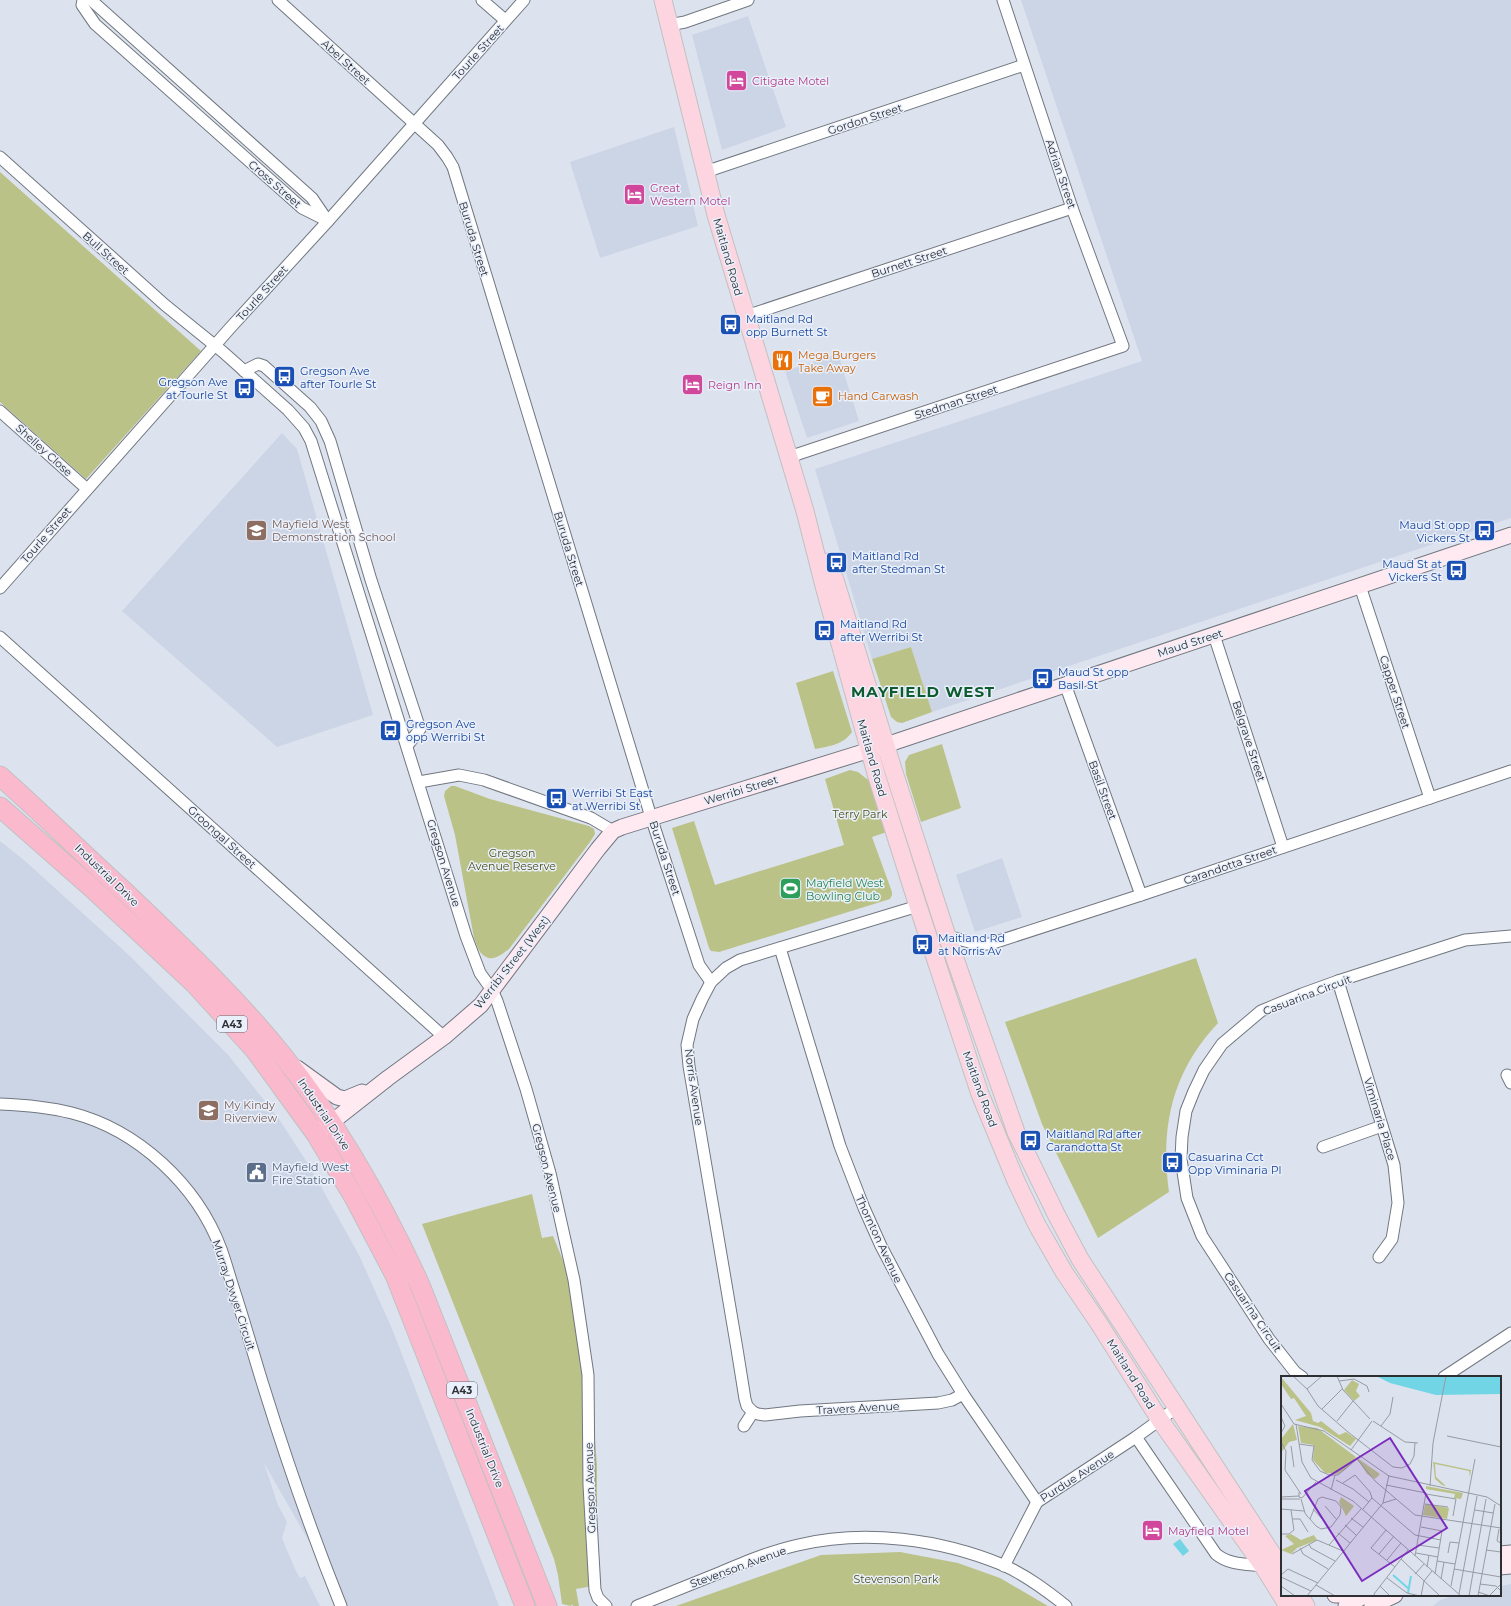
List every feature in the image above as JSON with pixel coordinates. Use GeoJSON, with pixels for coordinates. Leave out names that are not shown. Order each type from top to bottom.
{"type":"FeatureCollection","features":[{"type":"Feature","properties":{"kind":"highway","name":"Industrial Drive"},"geometry":{"type":"LineString","coordinates":[[0,776],[54,824],[187,950],[247,1013],[284,1057],[331,1122],[399,1239],[420,1285],[547,1606]]}},
{"type":"Feature","properties":{"kind":"highway","name":"Industrial Drive"},"geometry":{"type":"LineString","coordinates":[[0,807],[91,887],[194,983],[255,1050],[316,1134],[354,1197],[395,1275],[525,1606]]}},
{"type":"Feature","properties":{"kind":"main road","name":"Maitland Road"},"geometry":{"type":"LineString","coordinates":[[663,0],[716,215],[805,511],[869,750],[918,906],[980,1094],[1016,1181],[1037,1225],[1064,1272],[1098,1322],[1160,1420],[1276,1564]]}},
{"type":"Feature","properties":{"kind":"main road","name":"Maitland Road"},"geometry":{"type":"LineString","coordinates":[[805,511],[835,580],[947,936],[1016,1132],[1080,1259],[1276,1564],[1281,1582]]}},
{"type":"Feature","properties":{"kind":"main road","name":"Maud Street"},"geometry":{"type":"LineString","coordinates":[[869,750],[1511,535]]}},
{"type":"Feature","properties":{"kind":"main road","name":"Werribi Street"},"geometry":{"type":"LineString","coordinates":[[613,831],[622,826],[869,750]]}},
{"type":"Feature","properties":{"kind":"main road","name":"Werribi Street (West)"},"geometry":{"type":"LineString","coordinates":[[316,1134],[444,1037],[481,1005],[613,831]]}},
{"type":"Feature","properties":{"kind":"main road"},"geometry":{"type":"LineString","coordinates":[[284,1057],[332,1095],[340,1099],[350,1098],[388,1078]]}},
{"type":"Feature","properties":{"kind":"main road"},"geometry":{"type":"LineString","coordinates":[[1501,1554],[1511,1553]]}},
{"type":"Feature","properties":{"kind":"main road"},"geometry":{"type":"LineString","coordinates":[[1501,1567],[1511,1566]]}},
{"type":"Feature","properties":{"kind":"main road","name":"Maitland Road"},"geometry":{"type":"LineString","coordinates":[[1285,1596],[1288,1606]]}},
{"type":"Feature","properties":{"kind":"main road"},"geometry":{"type":"LineString","coordinates":[[1300,1596],[1306,1606]]}},
{"type":"Feature","properties":{"kind":"main road"},"geometry":{"type":"LineString","coordinates":[[1346,1606],[1364,1596]]}},
{"type":"Feature","properties":{"kind":"street","name":"Cross Street"},"geometry":{"type":"LineString","coordinates":[[83,0],[82,6],[95,24],[302,208],[328,221]]}},
{"type":"Feature","properties":{"kind":"street","name":"Cross Street"},"geometry":{"type":"LineString","coordinates":[[91,0],[312,198],[328,221]]}},
{"type":"Feature","properties":{"kind":"street","name":"Abel Street"},"geometry":{"type":"LineString","coordinates":[[278,0],[414,124]]}},
{"type":"Feature","properties":{"kind":"street"},"geometry":{"type":"LineString","coordinates":[[482,0],[505,20]]}},
{"type":"Feature","properties":{"kind":"street","name":"Tourle Street"},"geometry":{"type":"LineString","coordinates":[[0,588],[524,0]]}},
{"type":"Feature","properties":{"kind":"street"},"geometry":{"type":"LineString","coordinates":[[669,25],[685,22],[748,0]]}},
{"type":"Feature","properties":{"kind":"street","name":"Adrian Street"},"geometry":{"type":"LineString","coordinates":[[1003,0],[1072,208],[1123,346]]}},
{"type":"Feature","properties":{"kind":"street","name":"Gordon Street"},"geometry":{"type":"LineString","coordinates":[[705,172],[1024,65]]}},
{"type":"Feature","properties":{"kind":"street","name":"Buruda Street"},"geometry":{"type":"LineString","coordinates":[[414,124],[438,146],[453,167],[651,817],[699,965],[711,982]]}},
{"type":"Feature","properties":{"kind":"street","name":"Bull Street"},"geometry":{"type":"LineString","coordinates":[[0,157],[165,305],[215,345]]}},
{"type":"Feature","properties":{"kind":"street","name":"Burnett Street"},"geometry":{"type":"LineString","coordinates":[[746,316],[1072,208]]}},
{"type":"Feature","properties":{"kind":"street","name":"Gregson Avenue"},"geometry":{"type":"LineString","coordinates":[[215,345],[288,410],[304,428],[310,441],[419,782],[466,936],[480,974],[492,990],[503,1017],[550,1173],[574,1280],[588,1376],[589,1485],[595,1590],[598,1598],[606,1606]]}},
{"type":"Feature","properties":{"kind":"street","name":"Stedman Street"},"geometry":{"type":"LineString","coordinates":[[789,457],[1123,346]]}},
{"type":"Feature","properties":{"kind":"street"},"geometry":{"type":"LineString","coordinates":[[244,371],[258,364],[264,366],[310,407],[321,421],[330,441],[371,580],[420,729],[407,746]]}},
{"type":"Feature","properties":{"kind":"street","name":"Shelley Close"},"geometry":{"type":"LineString","coordinates":[[0,411],[87,489]]}},
{"type":"Feature","properties":{"kind":"street","name":"Capper Street"},"geometry":{"type":"LineString","coordinates":[[1360,586],[1430,798]]}},
{"type":"Feature","properties":{"kind":"street","name":"Belgrave Street"},"geometry":{"type":"LineString","coordinates":[[1214,635],[1283,847]]}},
{"type":"Feature","properties":{"kind":"street","name":"Groongal Street"},"geometry":{"type":"LineString","coordinates":[[0,637],[444,1037]]}},
{"type":"Feature","properties":{"kind":"street","name":"Basil Street"},"geometry":{"type":"LineString","coordinates":[[1065,684],[1141,895]]}},
{"type":"Feature","properties":{"kind":"street","name":"Carandotta Street"},"geometry":{"type":"LineString","coordinates":[[947,936],[976,944],[990,944],[1511,771]]}},
{"type":"Feature","properties":{"kind":"street"},"geometry":{"type":"LineString","coordinates":[[419,782],[459,775],[484,780],[591,818],[613,831]]}},
{"type":"Feature","properties":{"kind":"street","name":"Norris Avenue"},"geometry":{"type":"LineString","coordinates":[[753,1412],[747,1406],[741,1379],[689,1066],[687,1045],[693,1019],[711,982],[726,968],[740,960],[918,906]]}},
{"type":"Feature","properties":{"kind":"street","name":"Casuarina Circuit"},"geometry":{"type":"LineString","coordinates":[[1301,1376],[1295,1372],[1269,1339],[1202,1236],[1187,1198],[1181,1159],[1182,1138],[1186,1111],[1204,1070],[1222,1044],[1261,1011],[1338,981],[1465,940],[1511,936]]}},
{"type":"Feature","properties":{"kind":"street","name":"Thornton Avenue"},"geometry":{"type":"LineString","coordinates":[[780,948],[840,1146],[880,1246],[938,1354],[963,1394],[1037,1502]]}},
{"type":"Feature","properties":{"kind":"street","name":"Viminaria Place"},"geometry":{"type":"LineString","coordinates":[[1338,981],[1394,1165],[1398,1203],[1392,1239],[1379,1257]]}},
{"type":"Feature","properties":{"kind":"street","name":"Murray Dwyer Circuit"},"geometry":{"type":"LineString","coordinates":[[0,1104],[40,1106],[73,1114],[101,1124],[130,1139],[157,1158],[184,1187],[204,1214],[221,1248],[286,1460],[317,1547],[341,1606]]}},
{"type":"Feature","properties":{"kind":"street"},"geometry":{"type":"LineString","coordinates":[[1323,1147],[1382,1126]]}},
{"type":"Feature","properties":{"kind":"street"},"geometry":{"type":"LineString","coordinates":[[1446,1376],[1511,1333]]}},
{"type":"Feature","properties":{"kind":"street","name":"Travers Avenue"},"geometry":{"type":"LineString","coordinates":[[753,1412],[766,1415],[800,1411],[938,1403],[952,1400],[963,1394]]}},
{"type":"Feature","properties":{"kind":"street","name":"Purdue Avenue"},"geometry":{"type":"LineString","coordinates":[[1004,1566],[1037,1502],[1136,1437],[1176,1408]]}},
{"type":"Feature","properties":{"kind":"street"},"geometry":{"type":"LineString","coordinates":[[744,1426],[753,1412]]}},
{"type":"Feature","properties":{"kind":"street"},"geometry":{"type":"LineString","coordinates":[[1136,1437],[1216,1554],[1221,1559],[1233,1563],[1276,1564]]}},
{"type":"Feature","properties":{"kind":"street","name":"Stevenson Avenue"},"geometry":{"type":"LineString","coordinates":[[637,1606],[757,1557],[798,1545],[842,1538],[879,1538],[917,1541],[962,1550],[1004,1566],[1044,1589],[1066,1606]]}},
{"type":"Feature","properties":{"kind":"shaded area"},"geometry":{"type":"Polygon","coordinates":[[[1021,0],[1511,0],[1511,518],[932,712],[911,647],[872,659],[815,469],[1142,361],[1021,0]]]}},
{"type":"Feature","properties":{"kind":"shaded area","name":"Citigate Motel"},"geometry":{"type":"Polygon","coordinates":[[[748,16],[786,127],[722,150],[692,35],[748,16]]]}},
{"type":"Feature","properties":{"kind":"shaded area","name":"Great Western Motel"},"geometry":{"type":"Polygon","coordinates":[[[674,127],[698,226],[600,258],[570,162],[674,127]]]}},
{"type":"Feature","properties":{"kind":"shaded area","name":"Hand Carwash"},"geometry":{"type":"Polygon","coordinates":[[[838,354],[859,421],[807,438],[785,371],[838,354]]]}},
{"type":"Feature","properties":{"kind":"shaded area","name":"Mayfield West Demonstration School"},"geometry":{"type":"Polygon","coordinates":[[[282,433],[297,449],[373,715],[277,747],[122,611],[282,433]]]}},
{"type":"Feature","properties":{"kind":"shaded area"},"geometry":{"type":"Polygon","coordinates":[[[0,841],[24,860],[131,957],[229,1056],[279,1119],[310,1167],[359,1255],[393,1331],[499,1606],[346,1606],[264,1463],[278,1505],[287,1522],[282,1538],[300,1578],[305,1576],[320,1606],[0,1606],[0,841]]]}},
{"type":"Feature","properties":{"kind":"shaded area"},"geometry":{"type":"Polygon","coordinates":[[[1002,858],[1022,917],[975,932],[956,875],[1002,858]]]}},
{"type":"Feature","properties":{"kind":"shaded area"},"geometry":{"type":"Polygon","coordinates":[[[1511,1584],[1511,1606],[1433,1606],[1440,1600],[1453,1596],[1501,1596],[1501,1586],[1511,1584]]]}},
{"type":"Feature","properties":{"kind":"green space"},"geometry":{"type":"Polygon","coordinates":[[[0,172],[201,351],[86,479],[0,402],[0,172]]]}},
{"type":"Feature","properties":{"kind":"green space"},"geometry":{"type":"Polygon","coordinates":[[[911,647],[932,712],[902,723],[897,722],[891,717],[872,659],[911,647]]]}},
{"type":"Feature","properties":{"kind":"green space"},"geometry":{"type":"Polygon","coordinates":[[[833,671],[852,732],[845,740],[831,746],[815,749],[796,683],[833,671]]]}},
{"type":"Feature","properties":{"kind":"green space","name":"Terry Park"},"geometry":{"type":"Polygon","coordinates":[[[942,744],[961,808],[921,822],[906,774],[905,762],[909,755],[942,744]]]}},
{"type":"Feature","properties":{"kind":"green space","name":"Mayfield West Bowling Club"},"geometry":{"type":"Polygon","coordinates":[[[850,770],[858,772],[872,783],[890,831],[872,837],[892,892],[890,899],[719,952],[711,951],[672,828],[694,821],[715,885],[844,845],[825,779],[850,770]]]}},
{"type":"Feature","properties":{"kind":"green space","name":"Gregson Avenue Reserve"},"geometry":{"type":"Polygon","coordinates":[[[451,786],[455,786],[490,799],[589,826],[594,829],[595,834],[590,842],[509,949],[496,957],[488,958],[481,953],[474,938],[455,835],[444,796],[445,791],[451,786]]]}},
{"type":"Feature","properties":{"kind":"green space"},"geometry":{"type":"Polygon","coordinates":[[[1196,958],[1218,1023],[1202,1042],[1190,1061],[1180,1081],[1173,1102],[1168,1123],[1166,1145],[1169,1192],[1098,1238],[1042,1124],[1005,1022],[1196,958]]]}},
{"type":"Feature","properties":{"kind":"green space"},"geometry":{"type":"Polygon","coordinates":[[[532,1194],[542,1238],[553,1236],[573,1285],[586,1328],[597,1465],[597,1551],[593,1586],[576,1589],[579,1606],[562,1604],[554,1559],[422,1224],[532,1194]]]}},
{"type":"Feature","properties":{"kind":"green space","name":"Stevenson Park"},"geometry":{"type":"Polygon","coordinates":[[[900,1552],[958,1563],[1000,1578],[1048,1606],[676,1606],[821,1555],[900,1552]]]}},
{"type":"Feature","properties":{"kind":"water"},"geometry":{"type":"Polygon","coordinates":[[[1180,1539],[1189,1551],[1183,1556],[1173,1544],[1180,1539]]]}},
{"type":"Feature","properties":{"kind":"place","name":"Citigate Motel"},"geometry":{"type":"Point","coordinates":[737,81]}},
{"type":"Feature","properties":{"kind":"place","name":"Great Western Motel"},"geometry":{"type":"Point","coordinates":[635,194]}},
{"type":"Feature","properties":{"kind":"place","name":"Maitland Rd opp Burnett St"},"geometry":{"type":"Point","coordinates":[730,325]}},
{"type":"Feature","properties":{"kind":"place","name":"Mega Burgers Take Away"},"geometry":{"type":"Point","coordinates":[783,361]}},
{"type":"Feature","properties":{"kind":"place","name":"Gregson Ave after Tourle St"},"geometry":{"type":"Point","coordinates":[284,377]}},
{"type":"Feature","properties":{"kind":"place","name":"Reign Inn"},"geometry":{"type":"Point","coordinates":[692,385]}},
{"type":"Feature","properties":{"kind":"place","name":"Gregson Ave at Tourle St"},"geometry":{"type":"Point","coordinates":[244,388]}},
{"type":"Feature","properties":{"kind":"place","name":"Hand Carwash"},"geometry":{"type":"Point","coordinates":[822,396]}},
{"type":"Feature","properties":{"kind":"place","name":"Mayfield West Demonstration School"},"geometry":{"type":"Point","coordinates":[257,530]}},
{"type":"Feature","properties":{"kind":"place","name":"Maud St opp Vickers St"},"geometry":{"type":"Point","coordinates":[1485,531]}},
{"type":"Feature","properties":{"kind":"place","name":"Maitland Rd after Stedman St"},"geometry":{"type":"Point","coordinates":[837,562]}},
{"type":"Feature","properties":{"kind":"place","name":"Maud St at Vickers St"},"geometry":{"type":"Point","coordinates":[1457,570]}},
{"type":"Feature","properties":{"kind":"place","name":"Maitland Rd after Werribi St"},"geometry":{"type":"Point","coordinates":[825,630]}},
{"type":"Feature","properties":{"kind":"place","name":"Maud St opp Basil St"},"geometry":{"type":"Point","coordinates":[1043,678]}},
{"type":"Feature","properties":{"kind":"place","name":"Gregson Ave opp Werribi St"},"geometry":{"type":"Point","coordinates":[390,730]}},
{"type":"Feature","properties":{"kind":"place","name":"Werribi St East at Werribi St"},"geometry":{"type":"Point","coordinates":[557,799]}},
{"type":"Feature","properties":{"kind":"place","name":"Mayfield West Bowling Club"},"geometry":{"type":"Point","coordinates":[791,889]}},
{"type":"Feature","properties":{"kind":"place","name":"Maitland Rd at Norris Av"},"geometry":{"type":"Point","coordinates":[923,944]}},
{"type":"Feature","properties":{"kind":"place","name":"My Kindy Riverview"},"geometry":{"type":"Point","coordinates":[209,1111]}},
{"type":"Feature","properties":{"kind":"place","name":"Maitland Rd after Carandotta St"},"geometry":{"type":"Point","coordinates":[1031,1140]}},
{"type":"Feature","properties":{"kind":"place","name":"Casuarina Cct Opp Viminaria Pl"},"geometry":{"type":"Point","coordinates":[1172,1163]}},
{"type":"Feature","properties":{"kind":"place","name":"Mayfield West Fire Station"},"geometry":{"type":"Point","coordinates":[257,1173]}},
{"type":"Feature","properties":{"kind":"place","name":"Mayfield Motel"},"geometry":{"type":"Point","coordinates":[1152,1531]}},
{"type":"Feature","properties":{"kind":"district","name":"MAYFIELD WEST"},"geometry":{"type":"Point","coordinates":[923,692]}}]}
